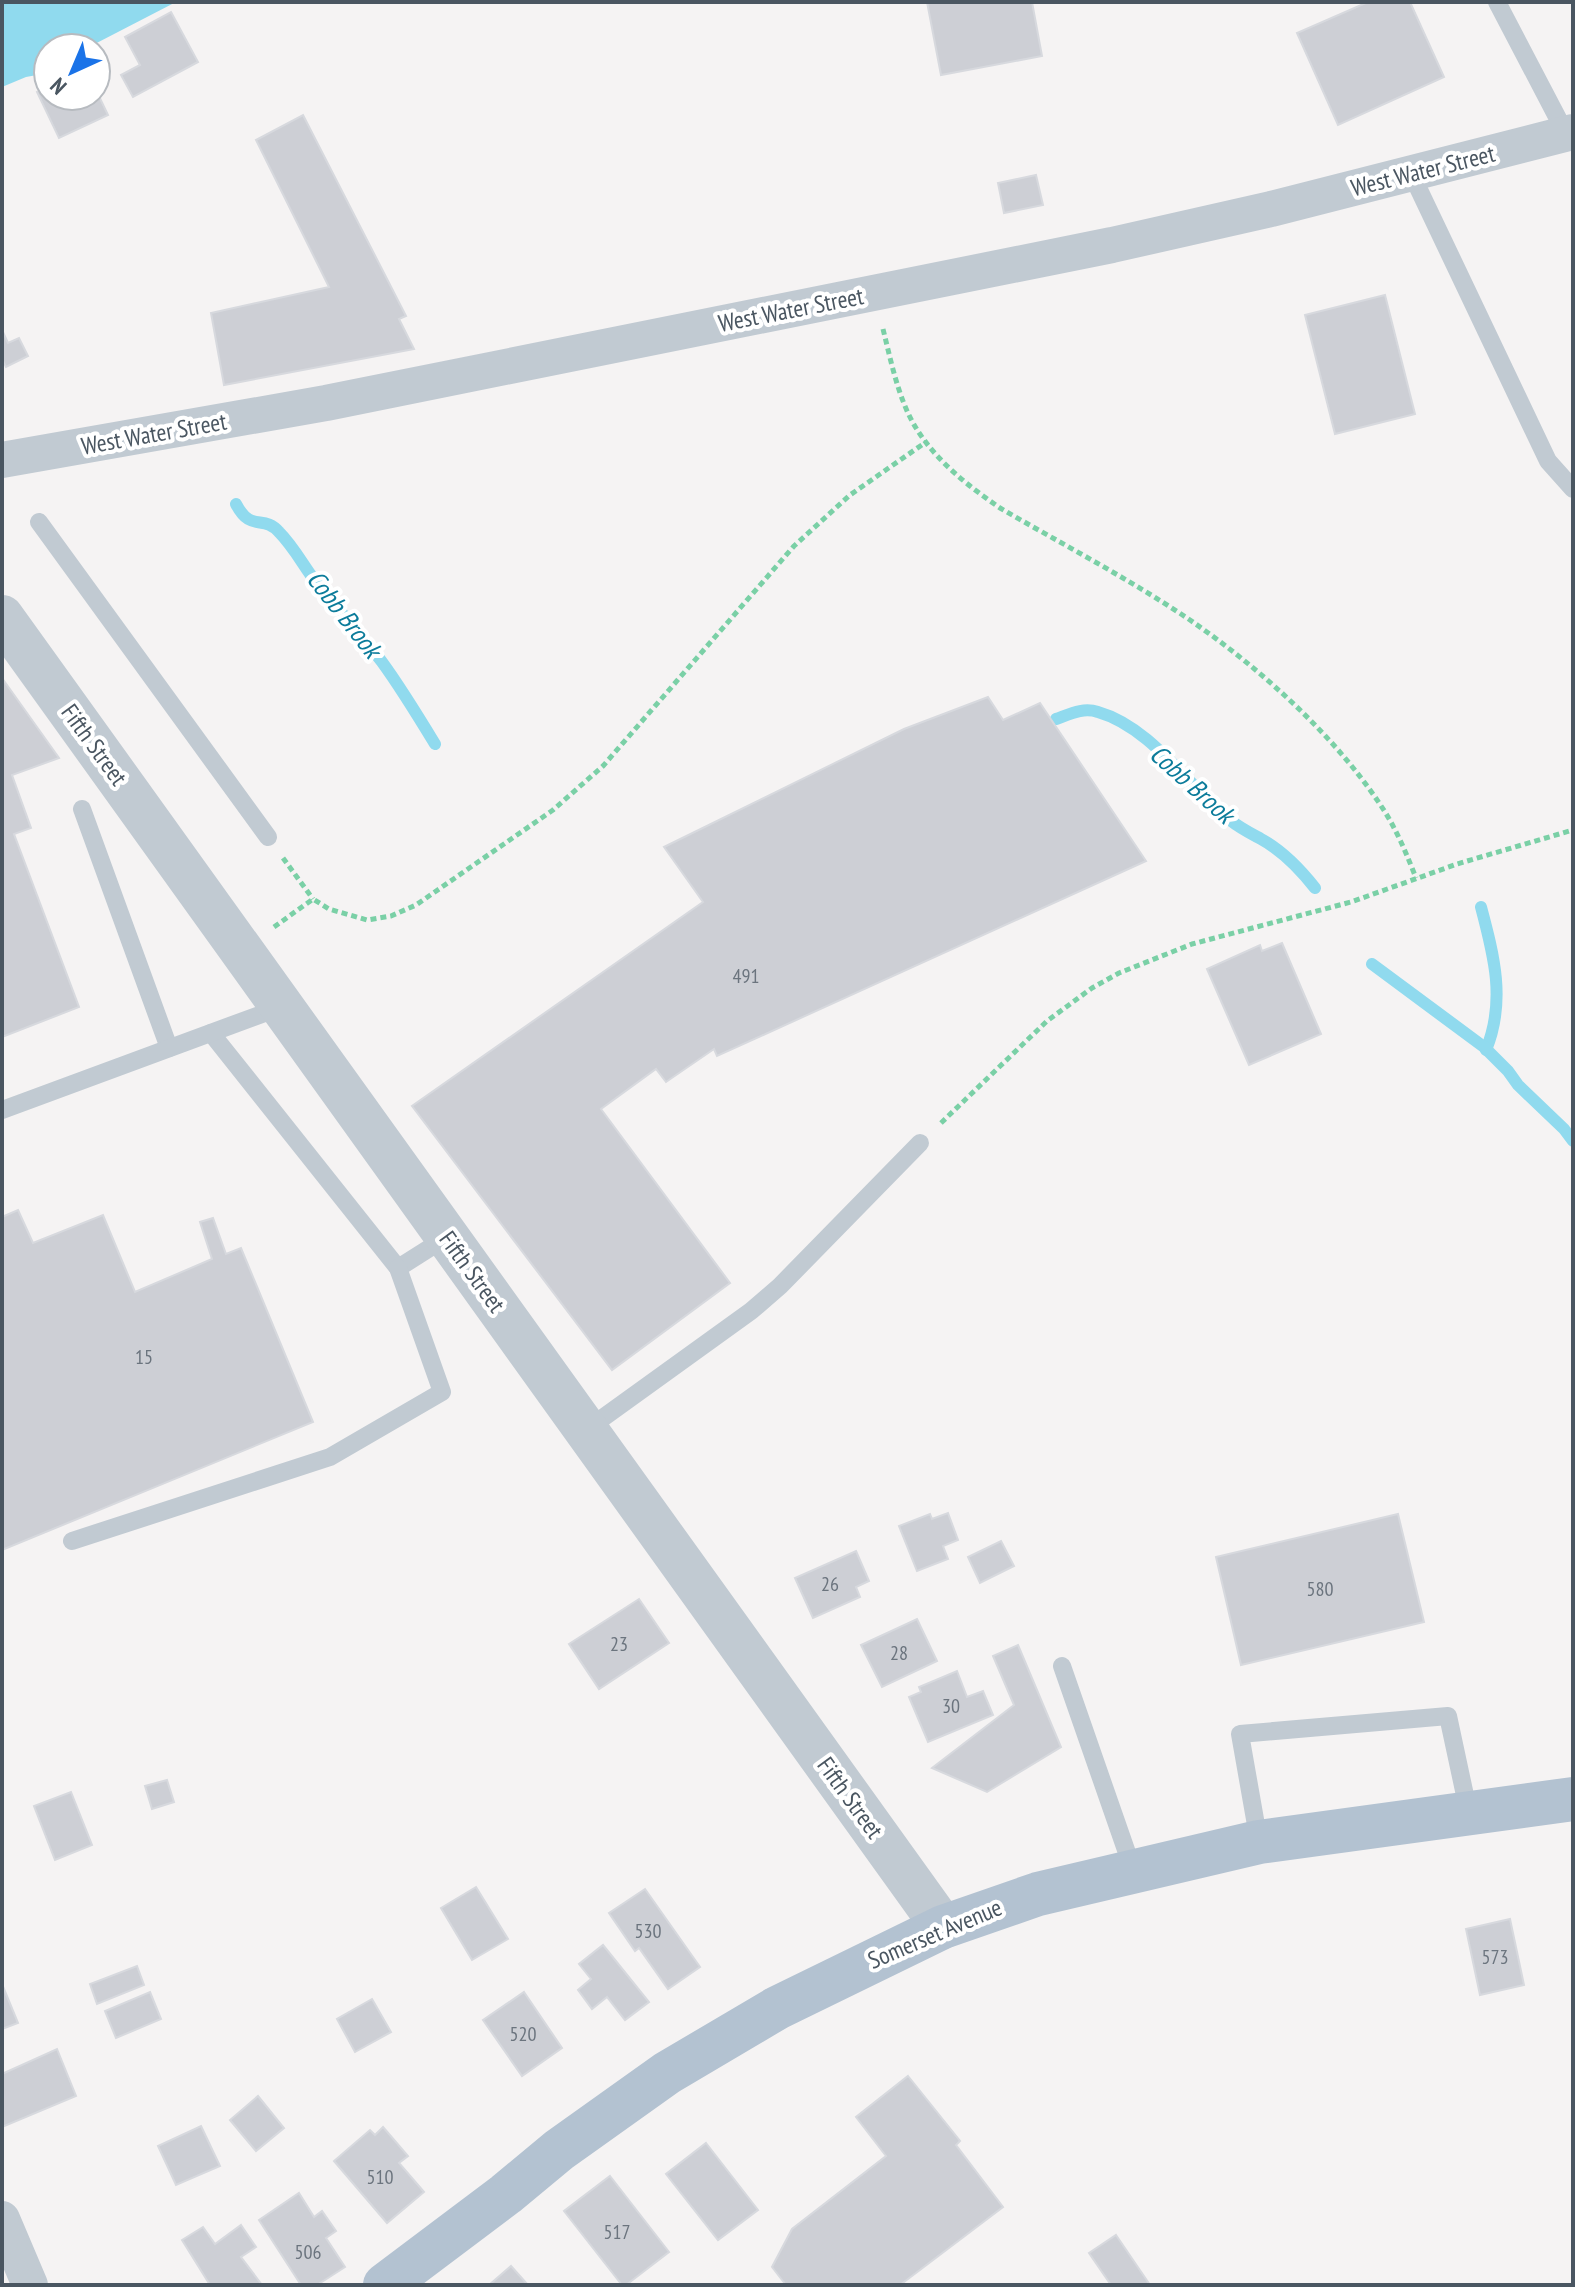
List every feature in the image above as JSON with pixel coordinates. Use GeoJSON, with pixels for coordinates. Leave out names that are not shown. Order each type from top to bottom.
{"type":"FeatureCollection","features":[{"type":"Feature","properties":{"kind":"main road","name":"Somerset Avenue"},"geometry":{"type":"LineString","coordinates":[[385,2285],[559,2150],[667,2073],[777,2008],[886,1952],[943,1927],[1038,1894],[1259,1842],[1573,1799]]}},
{"type":"Feature","properties":{"kind":"street","name":"West Water Street"},"geometry":{"type":"LineString","coordinates":[[2,460],[326,403],[1201,226],[1570,133]]}},
{"type":"Feature","properties":{"kind":"street","name":"Fifth Street"},"geometry":{"type":"LineString","coordinates":[[2,617],[943,1927]]}},
{"type":"Feature","properties":{"kind":"street"},"geometry":{"type":"LineString","coordinates":[[2,2219],[30,2285]]}},
{"type":"Feature","properties":{"kind":"lane"},"geometry":{"type":"LineString","coordinates":[[1497,2],[1570,133]]}},
{"type":"Feature","properties":{"kind":"lane"},"geometry":{"type":"LineString","coordinates":[[1412,175],[1548,461],[1573,489]]}},
{"type":"Feature","properties":{"kind":"lane"},"geometry":{"type":"LineString","coordinates":[[39,522],[268,837]]}},
{"type":"Feature","properties":{"kind":"lane"},"geometry":{"type":"LineString","coordinates":[[82,809],[169,1048]]}},
{"type":"Feature","properties":{"kind":"lane"},"geometry":{"type":"LineString","coordinates":[[2,1110],[282,1007]]}},
{"type":"Feature","properties":{"kind":"lane"},"geometry":{"type":"LineString","coordinates":[[72,1541],[330,1457],[442,1392],[398,1268],[211,1033]]}},
{"type":"Feature","properties":{"kind":"lane"},"geometry":{"type":"LineString","coordinates":[[586,1430],[751,1311],[780,1286],[920,1143]]}},
{"type":"Feature","properties":{"kind":"lane"},"geometry":{"type":"LineString","coordinates":[[398,1268],[447,1237]]}},
{"type":"Feature","properties":{"kind":"lane"},"geometry":{"type":"LineString","coordinates":[[1062,1666],[1133,1870]]}},
{"type":"Feature","properties":{"kind":"lane"},"geometry":{"type":"LineString","coordinates":[[1259,1842],[1240,1734],[1448,1716],[1469,1814]]}},
{"type":"Feature","properties":{"kind":"path"},"geometry":{"type":"LineString","coordinates":[[873,294],[901,393],[909,415],[926,442],[970,487],[1000,508],[1188,619],[1267,682],[1307,718],[1366,785],[1402,843],[1416,878]]}},
{"type":"Feature","properties":{"kind":"path"},"geometry":{"type":"LineString","coordinates":[[268,837],[313,899],[329,909],[367,920],[391,916],[416,905],[553,810],[603,766],[794,546],[850,495],[926,442]]}},
{"type":"Feature","properties":{"kind":"path"},"geometry":{"type":"LineString","coordinates":[[920,1143],[1047,1021],[1092,988],[1119,973],[1192,944],[1351,902],[1504,849],[1573,830]]}},
{"type":"Feature","properties":{"kind":"path"},"geometry":{"type":"LineString","coordinates":[[241,949],[313,899]]}},
{"type":"Feature","properties":{"kind":"water"},"geometry":{"type":"Polygon","coordinates":[[[2,2],[176,2],[112,35],[112,32],[32,32],[32,76],[2,87],[2,2]]]}},
{"type":"Feature","properties":{"kind":"building"},"geometry":{"type":"Polygon","coordinates":[[[927,2],[1032,2],[1042,56],[941,75],[927,2]]]}},
{"type":"Feature","properties":{"kind":"building"},"geometry":{"type":"Polygon","coordinates":[[[1368,2],[1410,2],[1444,77],[1338,125],[1297,33],[1368,2]]]}},
{"type":"Feature","properties":{"kind":"building"},"geometry":{"type":"Polygon","coordinates":[[[171,12],[198,62],[133,97],[121,75],[140,65],[125,37],[171,12]]]}},
{"type":"Feature","properties":{"kind":"building"},"geometry":{"type":"Polygon","coordinates":[[[47,112],[107,112],[108,115],[59,138],[47,112]]]}},
{"type":"Feature","properties":{"kind":"building"},"geometry":{"type":"Polygon","coordinates":[[[303,115],[406,316],[399,319],[414,349],[224,385],[211,313],[329,287],[256,140],[303,115]]]}},
{"type":"Feature","properties":{"kind":"building"},"geometry":{"type":"Polygon","coordinates":[[[1036,175],[1043,205],[1004,213],[998,183],[1036,175]]]}},
{"type":"Feature","properties":{"kind":"building"},"geometry":{"type":"Polygon","coordinates":[[[1385,295],[1415,414],[1335,434],[1305,315],[1385,295]]]}},
{"type":"Feature","properties":{"kind":"building"},"geometry":{"type":"Polygon","coordinates":[[[2,330],[8,343],[19,338],[28,356],[6,367],[2,359],[2,330]]]}},
{"type":"Feature","properties":{"kind":"building"},"geometry":{"type":"Polygon","coordinates":[[[2,678],[59,758],[12,775],[31,828],[14,834],[79,1007],[2,1037],[2,678]]]}},
{"type":"Feature","properties":{"kind":"building"},"geometry":{"type":"Polygon","coordinates":[[[988,697],[1003,720],[1040,703],[1146,861],[717,1056],[714,1049],[666,1082],[656,1069],[601,1109],[730,1283],[612,1370],[412,1106],[703,902],[664,847],[904,729],[988,697]]]}},
{"type":"Feature","properties":{"kind":"building"},"geometry":{"type":"Polygon","coordinates":[[[1282,943],[1321,1034],[1249,1065],[1207,969],[1260,945],[1262,951],[1282,943]]]}},
{"type":"Feature","properties":{"kind":"building"},"geometry":{"type":"Polygon","coordinates":[[[18,1210],[33,1243],[103,1215],[135,1292],[212,1259],[200,1222],[213,1218],[226,1254],[241,1248],[313,1422],[2,1550],[2,1217],[18,1210]]]}},
{"type":"Feature","properties":{"kind":"building"},"geometry":{"type":"Polygon","coordinates":[[[948,1513],[958,1540],[943,1546],[948,1559],[917,1571],[899,1526],[930,1514],[932,1519],[948,1513]]]}},
{"type":"Feature","properties":{"kind":"building"},"geometry":{"type":"Polygon","coordinates":[[[1398,1514],[1424,1622],[1241,1665],[1216,1557],[1398,1514]]]}},
{"type":"Feature","properties":{"kind":"building"},"geometry":{"type":"Polygon","coordinates":[[[1001,1541],[1014,1566],[980,1583],[968,1557],[1001,1541]]]}},
{"type":"Feature","properties":{"kind":"building"},"geometry":{"type":"Polygon","coordinates":[[[856,1551],[869,1581],[856,1587],[860,1597],[813,1618],[795,1578],[856,1551]]]}},
{"type":"Feature","properties":{"kind":"building"},"geometry":{"type":"Polygon","coordinates":[[[639,1599],[669,1643],[599,1689],[569,1644],[639,1599]]]}},
{"type":"Feature","properties":{"kind":"building"},"geometry":{"type":"Polygon","coordinates":[[[917,1619],[937,1661],[882,1687],[861,1645],[917,1619]]]}},
{"type":"Feature","properties":{"kind":"building"},"geometry":{"type":"Polygon","coordinates":[[[1018,1645],[1061,1747],[987,1792],[932,1768],[1014,1705],[993,1656],[1018,1645]]]}},
{"type":"Feature","properties":{"kind":"building"},"geometry":{"type":"Polygon","coordinates":[[[957,1671],[967,1697],[983,1691],[993,1715],[928,1742],[909,1697],[921,1692],[919,1687],[957,1671]]]}},
{"type":"Feature","properties":{"kind":"building"},"geometry":{"type":"Polygon","coordinates":[[[167,1780],[174,1802],[152,1809],[145,1786],[167,1780]]]}},
{"type":"Feature","properties":{"kind":"building"},"geometry":{"type":"Polygon","coordinates":[[[71,1792],[92,1845],[55,1860],[34,1806],[71,1792]]]}},
{"type":"Feature","properties":{"kind":"building"},"geometry":{"type":"Polygon","coordinates":[[[476,1887],[508,1939],[472,1960],[441,1908],[476,1887]]]}},
{"type":"Feature","properties":{"kind":"building"},"geometry":{"type":"Polygon","coordinates":[[[645,1889],[700,1967],[668,1989],[639,1948],[635,1951],[609,1913],[645,1889]]]}},
{"type":"Feature","properties":{"kind":"building"},"geometry":{"type":"Polygon","coordinates":[[[1510,1919],[1524,1985],[1480,1995],[1466,1929],[1510,1919]]]}},
{"type":"Feature","properties":{"kind":"building"},"geometry":{"type":"Polygon","coordinates":[[[603,1945],[649,2002],[625,2020],[607,1997],[592,2009],[578,1990],[591,1979],[579,1964],[603,1945]]]}},
{"type":"Feature","properties":{"kind":"building"},"geometry":{"type":"Polygon","coordinates":[[[137,1966],[144,1985],[97,2004],[90,1984],[137,1966]]]}},
{"type":"Feature","properties":{"kind":"building"},"geometry":{"type":"Polygon","coordinates":[[[2,1984],[18,2023],[2,2029],[2,1984]]]}},
{"type":"Feature","properties":{"kind":"building"},"geometry":{"type":"Polygon","coordinates":[[[150,1992],[161,2019],[116,2038],[105,2011],[150,1992]]]}},
{"type":"Feature","properties":{"kind":"building"},"geometry":{"type":"Polygon","coordinates":[[[524,1992],[562,2048],[522,2076],[483,2020],[524,1992]]]}},
{"type":"Feature","properties":{"kind":"building"},"geometry":{"type":"Polygon","coordinates":[[[372,1999],[391,2032],[355,2052],[337,2019],[372,1999]]]}},
{"type":"Feature","properties":{"kind":"building"},"geometry":{"type":"Polygon","coordinates":[[[57,2049],[76,2096],[2,2127],[2,2074],[57,2049]]]}},
{"type":"Feature","properties":{"kind":"building"},"geometry":{"type":"Polygon","coordinates":[[[908,2076],[960,2141],[956,2145],[1003,2207],[900,2285],[786,2285],[772,2267],[792,2229],[886,2156],[856,2117],[908,2076]]]}},
{"type":"Feature","properties":{"kind":"building"},"geometry":{"type":"Polygon","coordinates":[[[258,2096],[284,2128],[256,2151],[230,2120],[258,2096]]]}},
{"type":"Feature","properties":{"kind":"building"},"geometry":{"type":"Polygon","coordinates":[[[201,2126],[220,2166],[176,2185],[158,2146],[201,2126]]]}},
{"type":"Feature","properties":{"kind":"building"},"geometry":{"type":"Polygon","coordinates":[[[383,2127],[408,2156],[399,2163],[424,2192],[387,2223],[334,2161],[370,2130],[375,2135],[383,2127]]]}},
{"type":"Feature","properties":{"kind":"building"},"geometry":{"type":"Polygon","coordinates":[[[706,2143],[758,2210],[718,2240],[666,2174],[706,2143]]]}},
{"type":"Feature","properties":{"kind":"building"},"geometry":{"type":"Polygon","coordinates":[[[610,2176],[669,2252],[626,2285],[622,2285],[564,2211],[610,2176]]]}},
{"type":"Feature","properties":{"kind":"building"},"geometry":{"type":"Polygon","coordinates":[[[299,2193],[314,2217],[322,2211],[336,2231],[326,2238],[345,2267],[317,2285],[301,2285],[259,2220],[299,2193]]]}},
{"type":"Feature","properties":{"kind":"building"},"geometry":{"type":"Polygon","coordinates":[[[241,2225],[256,2247],[241,2257],[262,2285],[210,2285],[182,2240],[203,2227],[215,2244],[241,2225]]]}},
{"type":"Feature","properties":{"kind":"building"},"geometry":{"type":"Polygon","coordinates":[[[1116,2235],[1150,2285],[1111,2285],[1089,2253],[1116,2235]]]}},
{"type":"Feature","properties":{"kind":"building"},"geometry":{"type":"Polygon","coordinates":[[[511,2266],[528,2285],[489,2285],[511,2266]]]}},
{"type":"Feature","properties":{"kind":"waterway","name":"Cobb Brook"},"geometry":{"type":"LineString","coordinates":[[236,504],[247,518],[268,524],[285,538],[319,586],[382,662],[435,744]]}},
{"type":"Feature","properties":{"kind":"waterway","name":"Cobb Brook"},"geometry":{"type":"LineString","coordinates":[[1056,719],[1087,710],[1117,720],[1135,731],[1230,820],[1284,855],[1315,888]]}},
{"type":"Feature","properties":{"kind":"waterway"},"geometry":{"type":"LineString","coordinates":[[1481,907],[1494,961],[1497,996],[1486,1050]]}},
{"type":"Feature","properties":{"kind":"waterway","name":"Cobb Brook"},"geometry":{"type":"LineString","coordinates":[[1372,964],[1484,1047],[1573,1141]]}}]}
